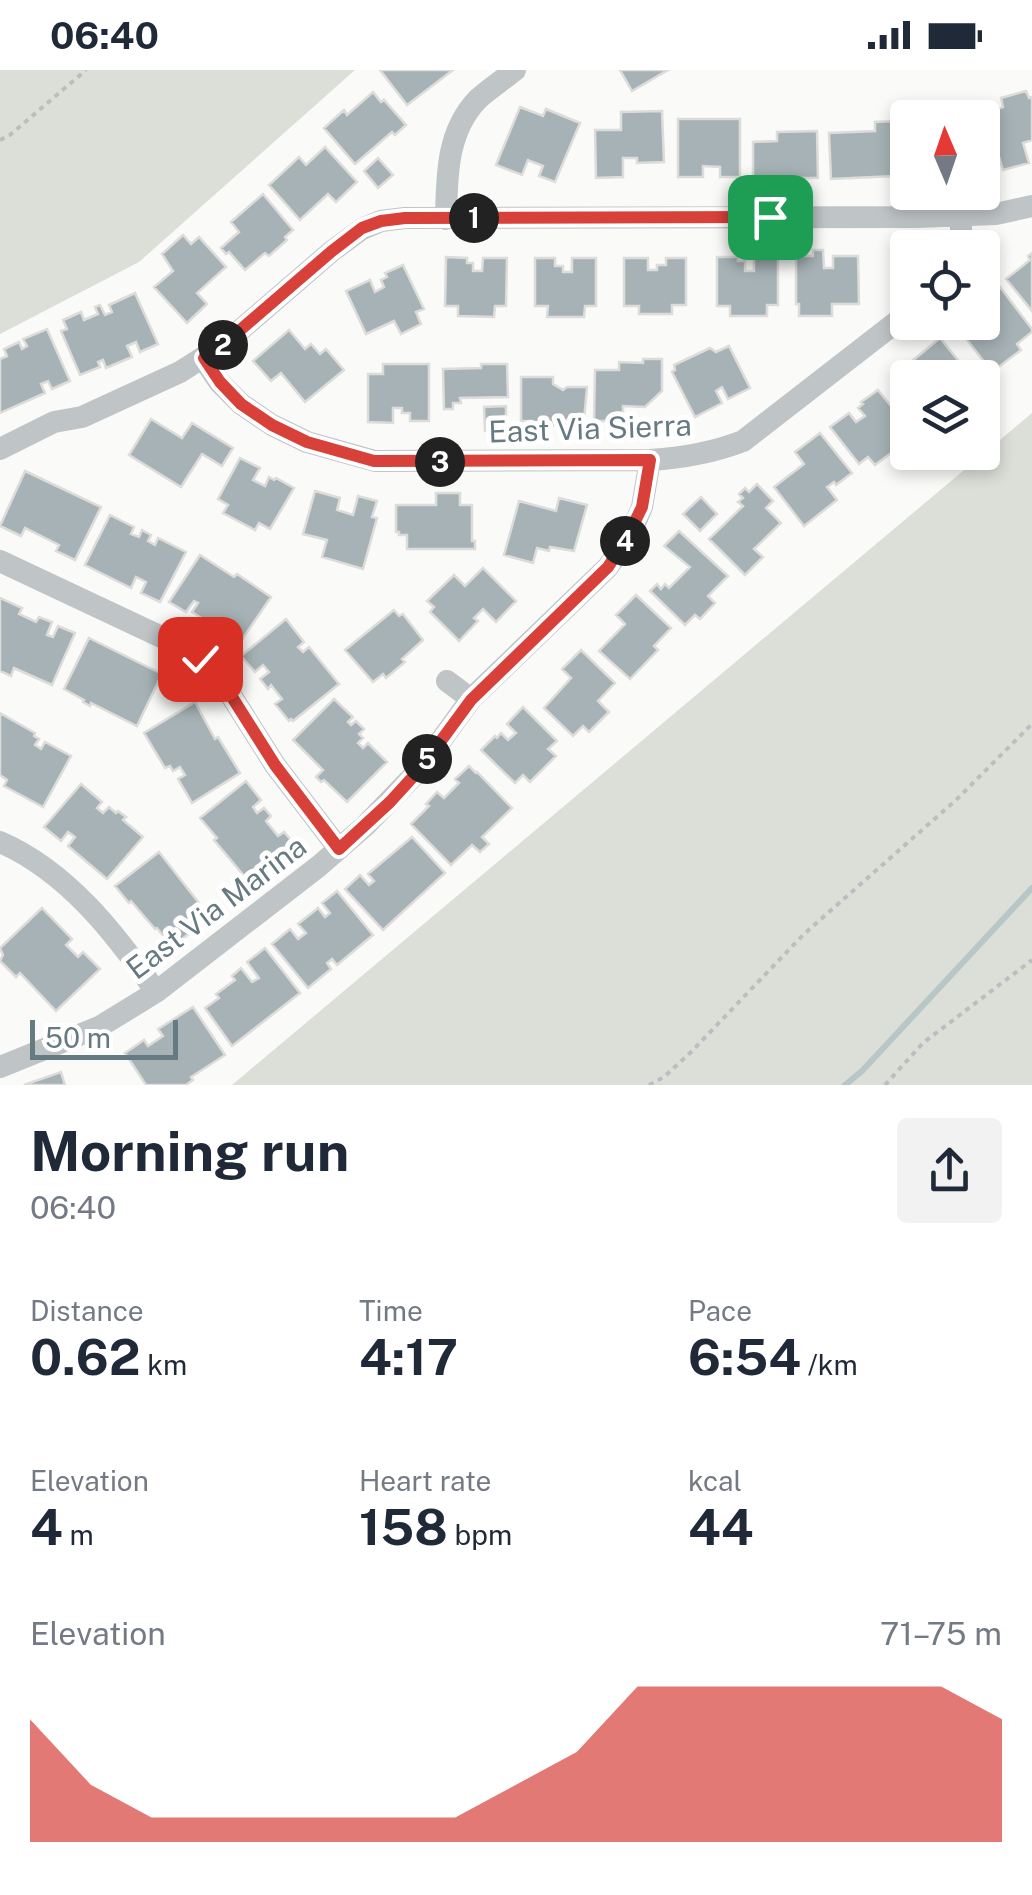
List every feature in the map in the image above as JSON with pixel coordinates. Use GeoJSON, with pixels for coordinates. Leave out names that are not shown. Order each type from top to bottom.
{"type":"FeatureCollection","features":[{"type":"Feature","properties":{"kind":"street"},"geometry":{"type":"LineString","coordinates":[[446,219],[448,164],[455,136],[478,99],[515,70]]}},
{"type":"Feature","properties":{"kind":"street"},"geometry":{"type":"LineString","coordinates":[[0,449],[54,422],[82,417],[105,407],[204,358],[332,251],[362,228],[381,221],[961,215],[996,214],[1032,206]]}},
{"type":"Feature","properties":{"kind":"street"},"geometry":{"type":"LineString","coordinates":[[961,215],[962,230]]}},
{"type":"Feature","properties":{"kind":"street","name":"East Via Sierra"},"geometry":{"type":"LineString","coordinates":[[204,358],[241,404],[272,425],[307,442],[374,461],[650,460],[684,458],[743,441],[890,327]]}},
{"type":"Feature","properties":{"kind":"street","name":"East Via Marina"},"geometry":{"type":"LineString","coordinates":[[0,1067],[100,1027],[156,992],[339,849],[390,802],[421,768],[471,700],[608,567],[642,507],[650,460]]}},
{"type":"Feature","properties":{"kind":"street"},"geometry":{"type":"LineString","coordinates":[[0,561],[200,659],[220,678],[275,765],[339,849]]}},
{"type":"Feature","properties":{"kind":"street"},"geometry":{"type":"LineString","coordinates":[[447,681],[471,700]]}},
{"type":"Feature","properties":{"kind":"street"},"geometry":{"type":"LineString","coordinates":[[0,842],[19,850],[76,894],[156,992]]}},
{"type":"Feature","properties":{"kind":"path"},"geometry":{"type":"LineString","coordinates":[[0,140],[86,70]]}},
{"type":"Feature","properties":{"kind":"path"},"geometry":{"type":"LineString","coordinates":[[650,1085],[691,1052],[804,934],[956,800],[1032,724]]}},
{"type":"Feature","properties":{"kind":"path"},"geometry":{"type":"LineString","coordinates":[[885,1085],[923,1043],[1032,960]]}},
{"type":"Feature","properties":{"kind":"shaded area"},"geometry":{"type":"Polygon","coordinates":[[[0,70],[355,70],[139,262],[0,334],[0,70]]]}},
{"type":"Feature","properties":{"kind":"shaded area"},"geometry":{"type":"Polygon","coordinates":[[[1032,413],[1032,1085],[232,1085],[964,470],[1000,470],[1000,440],[1032,413]]]}},
{"type":"Feature","properties":{"kind":"building"},"geometry":{"type":"Polygon","coordinates":[[[380,70],[453,70],[407,105],[380,70]]]}},
{"type":"Feature","properties":{"kind":"building"},"geometry":{"type":"Polygon","coordinates":[[[620,70],[668,70],[632,91],[620,70]]]}},
{"type":"Feature","properties":{"kind":"building"},"geometry":{"type":"Polygon","coordinates":[[[1026,91],[1032,97],[1032,140],[1023,143],[1029,163],[1003,170],[1000,160],[1001,98],[1026,91]]]}},
{"type":"Feature","properties":{"kind":"building"},"geometry":{"type":"Polygon","coordinates":[[[373,92],[406,125],[355,164],[324,128],[344,110],[347,115],[373,92]]]}},
{"type":"Feature","properties":{"kind":"building"},"geometry":{"type":"Polygon","coordinates":[[[520,107],[543,116],[546,109],[580,123],[555,182],[539,176],[543,166],[528,160],[522,175],[496,165],[520,107]]]}},
{"type":"Feature","properties":{"kind":"building"},"geometry":{"type":"Polygon","coordinates":[[[662,111],[664,162],[637,163],[637,158],[623,158],[623,177],[596,178],[595,130],[621,130],[621,112],[662,111]]]}},
{"type":"Feature","properties":{"kind":"building"},"geometry":{"type":"Polygon","coordinates":[[[678,119],[740,119],[740,177],[720,177],[720,167],[703,166],[703,177],[678,177],[678,119]]]}},
{"type":"Feature","properties":{"kind":"building"},"geometry":{"type":"Polygon","coordinates":[[[890,121],[890,176],[831,179],[829,133],[875,131],[875,122],[890,121]]]}},
{"type":"Feature","properties":{"kind":"building"},"geometry":{"type":"Polygon","coordinates":[[[817,131],[818,178],[753,178],[753,142],[777,141],[777,132],[817,131]]]}},
{"type":"Feature","properties":{"kind":"building"},"geometry":{"type":"Polygon","coordinates":[[[325,147],[357,182],[336,202],[328,194],[300,220],[269,185],[299,157],[306,165],[325,147]]]}},
{"type":"Feature","properties":{"kind":"building"},"geometry":{"type":"Polygon","coordinates":[[[378,158],[393,175],[378,188],[364,171],[378,158]]]}},
{"type":"Feature","properties":{"kind":"building"},"geometry":{"type":"Polygon","coordinates":[[[263,194],[293,230],[269,256],[265,253],[245,270],[221,248],[239,232],[231,222],[263,194]]]}},
{"type":"Feature","properties":{"kind":"building"},"geometry":{"type":"Polygon","coordinates":[[[183,235],[191,244],[199,237],[226,267],[197,293],[207,304],[187,323],[154,287],[173,271],[162,254],[183,235]]]}},
{"type":"Feature","properties":{"kind":"building"},"geometry":{"type":"Polygon","coordinates":[[[813,250],[823,250],[824,268],[833,268],[833,256],[858,256],[859,304],[832,304],[832,316],[799,316],[796,256],[813,256],[813,250]]]}},
{"type":"Feature","properties":{"kind":"building"},"geometry":{"type":"Polygon","coordinates":[[[1032,253],[1032,311],[1006,279],[1030,260],[1028,256],[1032,253]]]}},
{"type":"Feature","properties":{"kind":"building"},"geometry":{"type":"Polygon","coordinates":[[[446,257],[467,258],[467,263],[473,263],[473,271],[482,271],[483,258],[507,258],[506,306],[495,306],[494,317],[458,316],[458,306],[445,306],[446,257]]]}},
{"type":"Feature","properties":{"kind":"building"},"geometry":{"type":"Polygon","coordinates":[[[717,257],[738,257],[738,261],[745,261],[745,271],[754,271],[754,258],[778,258],[778,305],[767,305],[767,316],[730,316],[730,306],[717,306],[717,257]]]}},
{"type":"Feature","properties":{"kind":"building"},"geometry":{"type":"Polygon","coordinates":[[[535,258],[555,258],[555,266],[572,272],[572,258],[596,258],[596,306],[585,306],[584,317],[547,317],[548,306],[535,306],[535,258]]]}},
{"type":"Feature","properties":{"kind":"building"},"geometry":{"type":"Polygon","coordinates":[[[624,258],[648,258],[648,270],[657,270],[657,265],[666,265],[666,258],[686,258],[686,305],[672,305],[672,314],[639,314],[639,306],[624,306],[624,258]]]}},
{"type":"Feature","properties":{"kind":"building"},"geometry":{"type":"Polygon","coordinates":[[[403,265],[424,309],[416,312],[421,324],[401,334],[394,321],[366,334],[346,291],[370,280],[375,292],[384,287],[381,280],[387,277],[385,273],[403,265]]]}},
{"type":"Feature","properties":{"kind":"building"},"geometry":{"type":"Polygon","coordinates":[[[1000,287],[1032,332],[1017,344],[1021,350],[1000,366],[1000,360],[983,360],[967,340],[1000,340],[1000,287]]]}},
{"type":"Feature","properties":{"kind":"building"},"geometry":{"type":"Polygon","coordinates":[[[135,293],[158,344],[140,352],[136,342],[127,346],[132,357],[106,368],[103,360],[98,362],[100,367],[80,375],[61,331],[67,329],[63,320],[81,312],[84,320],[98,314],[95,307],[100,305],[105,315],[112,312],[109,305],[135,293]]]}},
{"type":"Feature","properties":{"kind":"building"},"geometry":{"type":"Polygon","coordinates":[[[47,329],[70,381],[52,389],[48,381],[41,384],[45,393],[0,413],[0,359],[7,356],[4,349],[19,342],[22,349],[27,346],[23,339],[47,329]]]}},
{"type":"Feature","properties":{"kind":"building"},"geometry":{"type":"Polygon","coordinates":[[[289,330],[305,349],[311,344],[320,354],[326,349],[344,370],[305,402],[281,373],[271,381],[253,361],[289,330]]]}},
{"type":"Feature","properties":{"kind":"building"},"geometry":{"type":"Polygon","coordinates":[[[942,340],[958,360],[913,360],[942,340]]]}},
{"type":"Feature","properties":{"kind":"building"},"geometry":{"type":"Polygon","coordinates":[[[729,346],[750,388],[728,399],[722,387],[716,391],[722,403],[695,417],[672,372],[674,365],[710,348],[716,352],[729,346]]]}},
{"type":"Feature","properties":{"kind":"building"},"geometry":{"type":"Polygon","coordinates":[[[643,359],[662,359],[662,391],[645,407],[623,406],[623,418],[616,418],[617,421],[594,421],[595,370],[619,370],[619,362],[643,363],[643,359]]]}},
{"type":"Feature","properties":{"kind":"building"},"geometry":{"type":"Polygon","coordinates":[[[383,364],[429,364],[429,421],[410,421],[410,413],[393,408],[393,423],[368,422],[368,374],[383,374],[383,364]]]}},
{"type":"Feature","properties":{"kind":"building"},"geometry":{"type":"Polygon","coordinates":[[[481,364],[507,364],[508,397],[460,398],[461,403],[453,403],[453,409],[444,409],[443,369],[481,368],[481,364]]]}},
{"type":"Feature","properties":{"kind":"building"},"geometry":{"type":"Polygon","coordinates":[[[521,377],[553,377],[553,384],[563,390],[587,387],[584,420],[557,420],[557,426],[532,426],[532,421],[521,421],[521,377]]]}},
{"type":"Feature","properties":{"kind":"building"},"geometry":{"type":"Polygon","coordinates":[[[878,390],[890,405],[890,454],[875,465],[868,457],[859,464],[830,427],[849,413],[856,422],[865,416],[858,408],[878,390]]]}},
{"type":"Feature","properties":{"kind":"building"},"geometry":{"type":"Polygon","coordinates":[[[506,406],[506,430],[485,431],[484,407],[506,406]]]}},
{"type":"Feature","properties":{"kind":"building"},"geometry":{"type":"Polygon","coordinates":[[[151,419],[182,438],[192,423],[233,448],[222,466],[202,454],[181,487],[129,455],[151,419]]]}},
{"type":"Feature","properties":{"kind":"building"},"geometry":{"type":"Polygon","coordinates":[[[820,433],[852,473],[827,487],[837,500],[804,526],[774,487],[804,464],[795,452],[820,433]]]}},
{"type":"Feature","properties":{"kind":"building"},"geometry":{"type":"Polygon","coordinates":[[[240,458],[260,468],[253,480],[265,486],[269,477],[276,478],[294,488],[270,529],[259,523],[255,530],[223,513],[228,505],[218,499],[240,458]]]}},
{"type":"Feature","properties":{"kind":"building"},"geometry":{"type":"Polygon","coordinates":[[[25,471],[101,507],[75,560],[56,551],[59,545],[25,528],[21,536],[0,526],[25,471]]]}},
{"type":"Feature","properties":{"kind":"building"},"geometry":{"type":"Polygon","coordinates":[[[757,484],[773,501],[766,508],[781,523],[754,549],[763,557],[745,575],[709,539],[743,506],[738,502],[743,498],[739,494],[745,488],[749,492],[757,484]]]}},
{"type":"Feature","properties":{"kind":"building"},"geometry":{"type":"Polygon","coordinates":[[[315,491],[340,498],[337,510],[353,515],[358,496],[377,501],[372,517],[377,518],[363,569],[322,557],[327,540],[303,534],[315,491]]]}},
{"type":"Feature","properties":{"kind":"building"},"geometry":{"type":"Polygon","coordinates":[[[436,493],[460,493],[460,505],[472,505],[475,549],[407,549],[407,535],[396,532],[396,505],[436,505],[436,493]]]}},
{"type":"Feature","properties":{"kind":"building"},"geometry":{"type":"Polygon","coordinates":[[[701,497],[717,514],[700,531],[683,514],[701,497]]]}},
{"type":"Feature","properties":{"kind":"building"},"geometry":{"type":"Polygon","coordinates":[[[559,498],[587,505],[574,551],[537,548],[533,563],[504,555],[519,501],[556,511],[559,498]]]}},
{"type":"Feature","properties":{"kind":"building"},"geometry":{"type":"Polygon","coordinates":[[[110,515],[134,527],[131,534],[139,537],[142,530],[151,535],[148,541],[155,545],[158,538],[186,552],[160,602],[141,593],[146,582],[136,577],[131,588],[85,565],[110,515]]]}},
{"type":"Feature","properties":{"kind":"building"},"geometry":{"type":"Polygon","coordinates":[[[679,531],[728,576],[708,596],[715,603],[700,619],[695,615],[685,625],[650,591],[657,584],[661,589],[665,584],[669,588],[690,567],[664,546],[679,531]]]}},
{"type":"Feature","properties":{"kind":"building"},"geometry":{"type":"Polygon","coordinates":[[[200,555],[271,597],[237,647],[221,636],[225,629],[192,612],[198,603],[194,601],[186,612],[169,602],[200,555]]]}},
{"type":"Feature","properties":{"kind":"building"},"geometry":{"type":"Polygon","coordinates":[[[483,568],[516,601],[496,622],[483,609],[474,618],[478,621],[459,641],[430,612],[434,607],[427,601],[454,575],[465,586],[483,568]]]}},
{"type":"Feature","properties":{"kind":"building"},"geometry":{"type":"Polygon","coordinates":[[[636,595],[671,628],[654,646],[658,650],[630,679],[599,651],[625,624],[616,615],[636,595]]]}},
{"type":"Feature","properties":{"kind":"building"},"geometry":{"type":"Polygon","coordinates":[[[0,598],[22,608],[19,614],[36,622],[39,617],[52,622],[47,635],[53,637],[58,626],[75,633],[52,685],[14,668],[11,676],[0,671],[0,598]]]}},
{"type":"Feature","properties":{"kind":"building"},"geometry":{"type":"Polygon","coordinates":[[[394,610],[399,616],[403,614],[423,640],[386,678],[383,674],[373,682],[345,650],[394,610]]]}},
{"type":"Feature","properties":{"kind":"building"},"geometry":{"type":"Polygon","coordinates":[[[286,619],[304,642],[298,647],[303,652],[309,647],[339,684],[293,721],[275,704],[282,699],[271,685],[268,689],[260,679],[269,672],[263,665],[255,672],[241,656],[286,619]]]}},
{"type":"Feature","properties":{"kind":"building"},"geometry":{"type":"Polygon","coordinates":[[[89,638],[162,674],[137,726],[91,703],[90,706],[64,689],[89,638]]]}},
{"type":"Feature","properties":{"kind":"building"},"geometry":{"type":"Polygon","coordinates":[[[581,650],[615,683],[598,701],[609,712],[589,732],[583,726],[573,736],[544,708],[571,678],[562,669],[581,650]]]}},
{"type":"Feature","properties":{"kind":"building"},"geometry":{"type":"Polygon","coordinates":[[[334,699],[353,717],[348,722],[351,725],[356,721],[364,729],[358,743],[363,748],[368,743],[387,762],[347,802],[316,777],[323,770],[293,740],[334,699]]]}},
{"type":"Feature","properties":{"kind":"building"},"geometry":{"type":"Polygon","coordinates":[[[195,702],[240,773],[192,803],[178,779],[185,775],[180,767],[173,771],[170,766],[165,768],[144,733],[195,702]]]}},
{"type":"Feature","properties":{"kind":"building"},"geometry":{"type":"Polygon","coordinates":[[[523,707],[557,741],[548,749],[556,756],[530,782],[523,775],[515,783],[481,750],[501,733],[508,740],[516,733],[507,724],[523,707]]]}},
{"type":"Feature","properties":{"kind":"building"},"geometry":{"type":"Polygon","coordinates":[[[0,713],[35,733],[39,739],[35,745],[41,749],[45,742],[71,756],[43,807],[4,786],[7,780],[0,775],[0,713]]]}},
{"type":"Feature","properties":{"kind":"building"},"geometry":{"type":"Polygon","coordinates":[[[469,766],[512,808],[482,837],[489,844],[480,852],[472,845],[451,865],[411,824],[437,792],[444,798],[459,783],[455,779],[469,766]]]}},
{"type":"Feature","properties":{"kind":"building"},"geometry":{"type":"Polygon","coordinates":[[[246,781],[261,800],[253,807],[257,813],[264,808],[271,816],[266,821],[278,836],[284,832],[296,846],[250,883],[200,818],[246,781]]]}},
{"type":"Feature","properties":{"kind":"building"},"geometry":{"type":"Polygon","coordinates":[[[81,784],[102,802],[97,808],[103,813],[109,807],[118,811],[143,837],[107,879],[68,846],[75,837],[68,832],[61,841],[44,827],[81,784]]]}},
{"type":"Feature","properties":{"kind":"building"},"geometry":{"type":"Polygon","coordinates":[[[412,837],[445,873],[383,930],[345,889],[360,875],[369,885],[374,881],[368,874],[412,837]]]}},
{"type":"Feature","properties":{"kind":"building"},"geometry":{"type":"Polygon","coordinates":[[[159,852],[210,917],[172,947],[115,886],[159,852]]]}},
{"type":"Feature","properties":{"kind":"building"},"geometry":{"type":"Polygon","coordinates":[[[337,891],[373,935],[337,965],[332,959],[327,963],[331,969],[308,988],[272,944],[290,929],[298,939],[306,933],[298,924],[318,908],[325,917],[330,913],[322,903],[337,891]]]}},
{"type":"Feature","properties":{"kind":"building"},"geometry":{"type":"Polygon","coordinates":[[[42,908],[72,939],[66,945],[78,957],[83,952],[100,969],[56,1011],[20,973],[16,977],[0,961],[0,948],[42,908]]]}},
{"type":"Feature","properties":{"kind":"building"},"geometry":{"type":"Polygon","coordinates":[[[265,948],[300,993],[232,1046],[205,1008],[219,998],[216,994],[235,980],[232,976],[241,968],[252,982],[259,978],[247,962],[265,948]]]}},
{"type":"Feature","properties":{"kind":"building"},"geometry":{"type":"Polygon","coordinates":[[[193,1007],[225,1055],[191,1077],[193,1080],[186,1085],[146,1085],[125,1053],[144,1040],[148,1046],[163,1036],[158,1029],[193,1007]]]}},
{"type":"Feature","properties":{"kind":"building"},"geometry":{"type":"Polygon","coordinates":[[[61,1072],[65,1085],[24,1085],[61,1072]]]}},
{"type":"Feature","properties":{"kind":"waterway"},"geometry":{"type":"LineString","coordinates":[[845,1085],[1032,888]]}},
{"type":"Feature","properties":{"kind":"route"},"geometry":{"type":"LineString","coordinates":[[200,659],[220,678],[275,765],[339,849],[421,768],[471,700],[608,567],[642,507],[650,460],[374,461],[307,442],[241,404],[204,358],[332,251],[362,228],[405,218],[770,217]]}}]}
